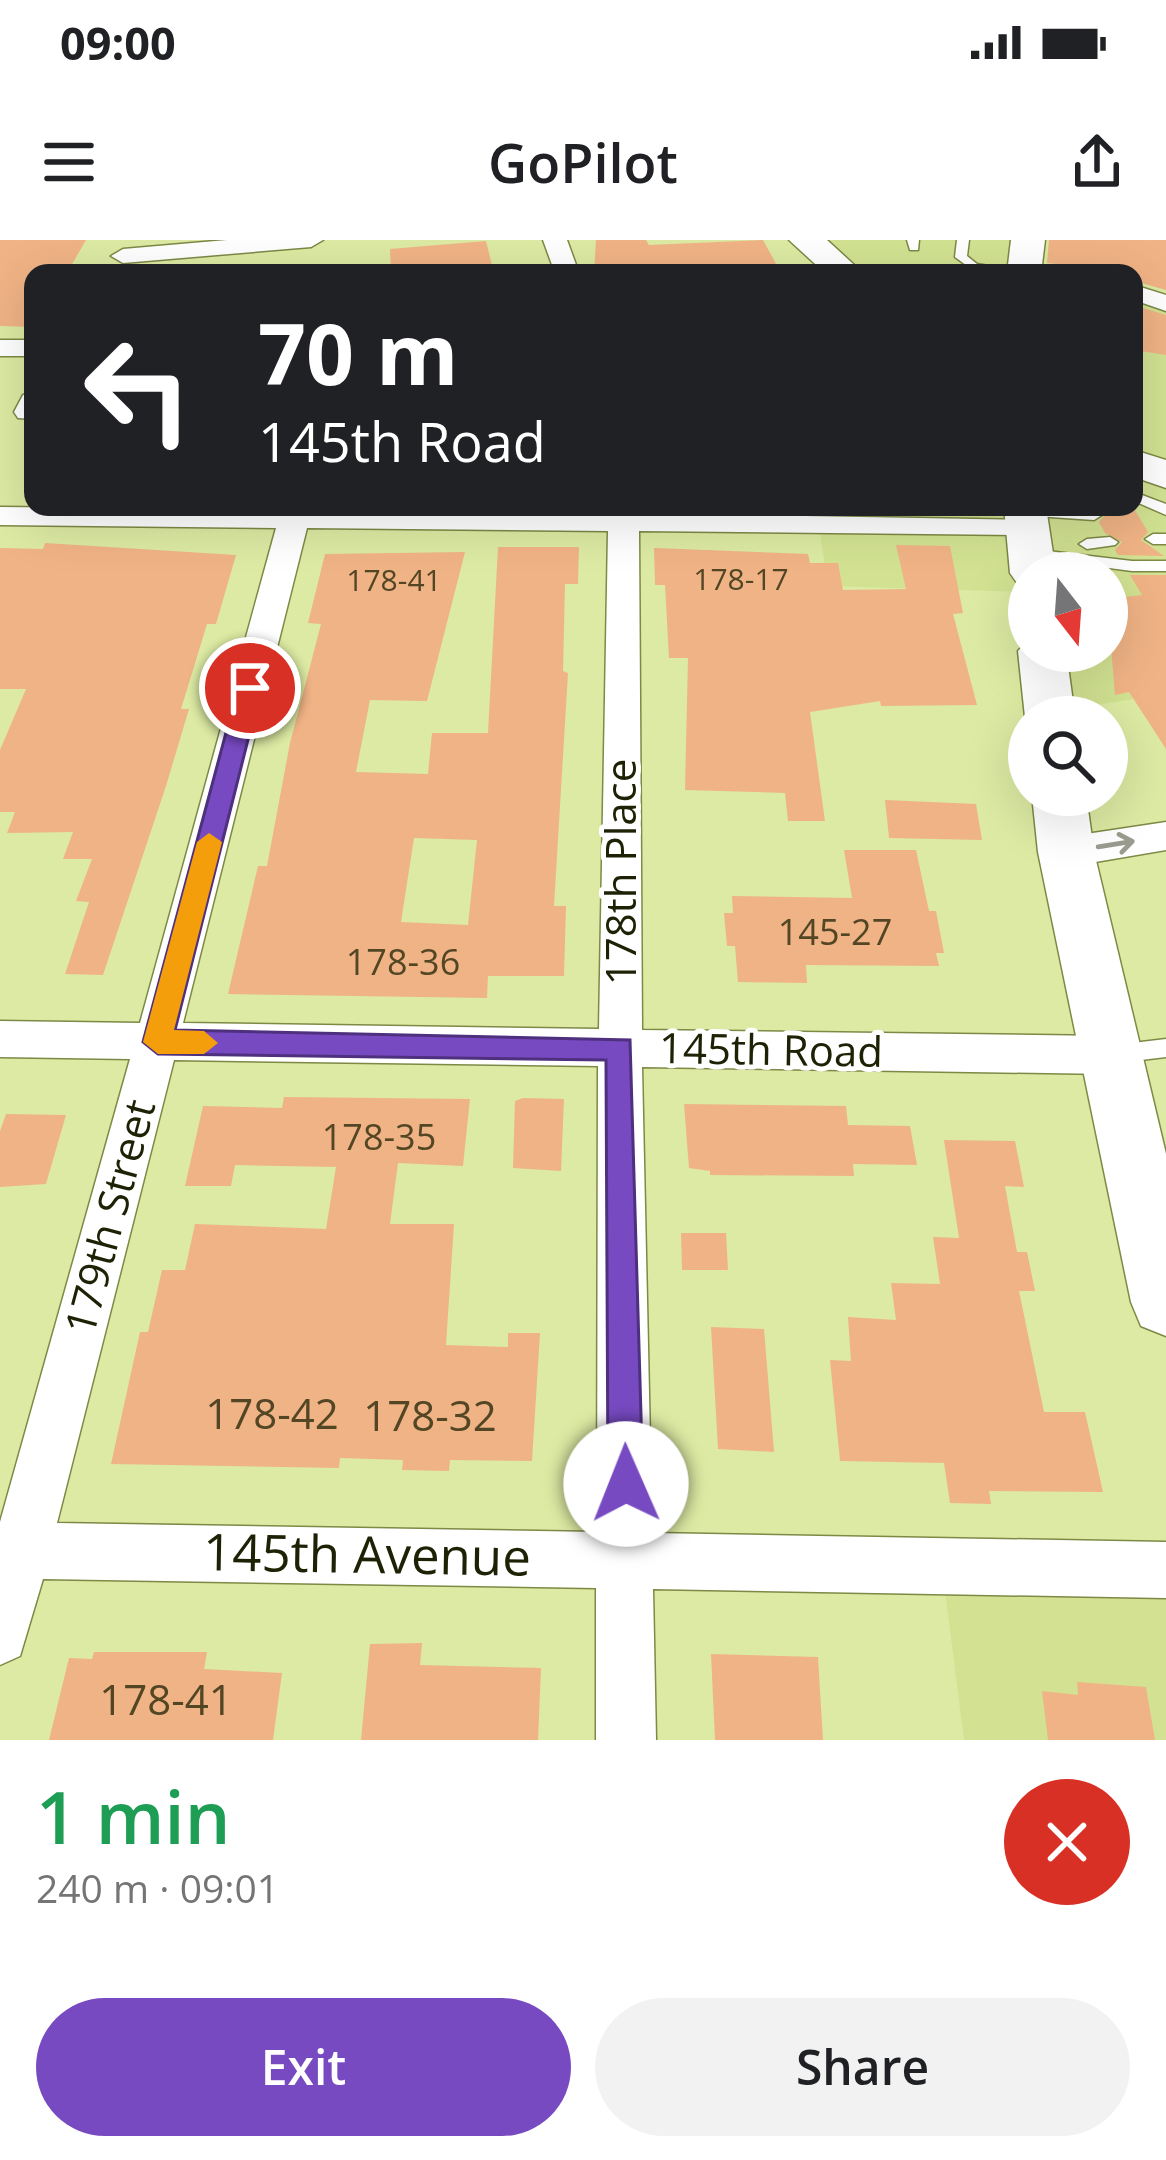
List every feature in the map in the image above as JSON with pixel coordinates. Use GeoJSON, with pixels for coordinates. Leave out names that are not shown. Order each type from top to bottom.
{"type":"FeatureCollection","features":[{"type":"Feature","properties":{"kind":"main road"},"geometry":{"type":"LineString","coordinates":[[812,241],[836,264]]}},
{"type":"Feature","properties":{"kind":"main road"},"geometry":{"type":"LineString","coordinates":[[1143,473],[1166,501]]}},
{"type":"Feature","properties":{"kind":"main road"},"geometry":{"type":"LineString","coordinates":[[1062,823],[1138,1052],[1166,1302]]}},
{"type":"Feature","properties":{"kind":"street"},"geometry":{"type":"LineString","coordinates":[[124,256],[315,240]]}},
{"type":"Feature","properties":{"kind":"street"},"geometry":{"type":"LineString","coordinates":[[0,516],[492,516]]}},
{"type":"Feature","properties":{"kind":"street","name":"178th Place"},"geometry":{"type":"LineString","coordinates":[[624,516],[620,1048],[626,1740]]}},
{"type":"Feature","properties":{"kind":"street"},"geometry":{"type":"LineString","coordinates":[[664,516],[1029,534]]}},
{"type":"Feature","properties":{"kind":"street","name":"179th Street"},"geometry":{"type":"LineString","coordinates":[[0,1636],[11,1550],[158,1042],[294,519]]}},
{"type":"Feature","properties":{"kind":"street"},"geometry":{"type":"LineString","coordinates":[[1062,823],[1166,836]]}},
{"type":"Feature","properties":{"kind":"street","name":"145th Road"},"geometry":{"type":"LineString","coordinates":[[0,1040],[1138,1052]]}},
{"type":"Feature","properties":{"kind":"street","name":"145th Avenue"},"geometry":{"type":"LineString","coordinates":[[11,1550],[1166,1570]]}},
{"type":"Feature","properties":{"kind":"lane"},"geometry":{"type":"LineString","coordinates":[[1029,534],[1076,516]]}},
{"type":"Feature","properties":{"kind":"lane"},"geometry":{"type":"LineString","coordinates":[[1086,516],[1088,550]]}},
{"type":"Feature","properties":{"kind":"lane"},"geometry":{"type":"LineString","coordinates":[[1029,534],[1088,550],[1120,569],[1166,566]]}},
{"type":"Feature","properties":{"kind":"lane"},"geometry":{"type":"LineString","coordinates":[[1088,550],[1110,542]]}},
{"type":"Feature","properties":{"kind":"lane"},"geometry":{"type":"LineString","coordinates":[[1128,581],[1166,581]]}},
{"type":"Feature","properties":{"kind":"shaded area"},"geometry":{"type":"Polygon","coordinates":[[[803,240],[1023,240],[1020,264],[831,264],[803,240]]]}},
{"type":"Feature","properties":{"kind":"shaded area"},"geometry":{"type":"Polygon","coordinates":[[[1143,298],[1166,305],[1166,694],[1128,700],[1128,696],[1041,696],[1038,672],[1128,672],[1128,552],[1008,552],[1008,591],[828,586],[819,526],[868,526],[866,516],[1143,516],[1143,298]]]}},
{"type":"Feature","properties":{"kind":"shaded area"},"geometry":{"type":"Polygon","coordinates":[[[943,1575],[1166,1583],[1166,1740],[964,1740],[943,1575]]]}},
{"type":"Feature","properties":{"kind":"building"},"geometry":{"type":"Polygon","coordinates":[[[0,240],[86,240],[72,264],[24,264],[24,327],[0,326],[0,240]]]}},
{"type":"Feature","properties":{"kind":"building"},"geometry":{"type":"Polygon","coordinates":[[[596,240],[646,240],[649,245],[763,240],[776,264],[595,264],[596,240]]]}},
{"type":"Feature","properties":{"kind":"building"},"geometry":{"type":"Polygon","coordinates":[[[1049,240],[1166,240],[1166,290],[1143,284],[1143,264],[1047,263],[1049,240]]]}},
{"type":"Feature","properties":{"kind":"building"},"geometry":{"type":"Polygon","coordinates":[[[486,241],[492,264],[391,264],[390,249],[486,241]]]}},
{"type":"Feature","properties":{"kind":"building"},"geometry":{"type":"Polygon","coordinates":[[[1143,308],[1166,315],[1166,355],[1143,351],[1143,308]]]}},
{"type":"Feature","properties":{"kind":"building"},"geometry":{"type":"Polygon","coordinates":[[[1104,516],[1138,516],[1148,532],[1141,540],[1164,556],[1116,552],[1122,542],[1105,533],[1099,522],[1104,516]]]}},
{"type":"Feature","properties":{"kind":"building"},"geometry":{"type":"Polygon","coordinates":[[[45,543],[236,555],[216,624],[207,624],[181,709],[189,709],[103,975],[65,974],[89,902],[76,901],[92,859],[63,859],[73,832],[7,833],[15,812],[0,812],[0,750],[26,689],[0,689],[0,548],[43,549],[45,543]]]}},
{"type":"Feature","properties":{"kind":"building"},"geometry":{"type":"Polygon","coordinates":[[[896,545],[950,546],[963,613],[953,614],[977,705],[881,706],[880,701],[810,712],[825,821],[788,821],[785,793],[685,790],[688,658],[669,658],[665,585],[655,585],[654,548],[808,554],[810,563],[838,563],[843,590],[906,589],[896,545]]]}},
{"type":"Feature","properties":{"kind":"building"},"geometry":{"type":"Polygon","coordinates":[[[498,547],[579,547],[578,584],[565,584],[563,671],[568,673],[554,906],[566,906],[564,976],[488,976],[487,998],[228,994],[258,866],[267,866],[290,743],[321,624],[308,623],[325,554],[465,552],[427,701],[370,700],[356,772],[428,774],[432,733],[488,733],[498,547]],[[414,838],[401,922],[468,925],[477,840],[414,838]]]}},
{"type":"Feature","properties":{"kind":"building"},"geometry":{"type":"Polygon","coordinates":[[[1130,575],[1166,575],[1166,749],[1129,692],[1115,695],[1113,672],[1128,672],[1128,597],[1142,595],[1130,575]]]}},
{"type":"Feature","properties":{"kind":"building"},"geometry":{"type":"Polygon","coordinates":[[[885,800],[976,804],[982,840],[889,838],[885,800]]]}},
{"type":"Feature","properties":{"kind":"building"},"geometry":{"type":"Polygon","coordinates":[[[844,850],[916,850],[929,911],[936,911],[944,953],[936,953],[939,966],[806,965],[807,983],[738,982],[735,946],[727,946],[724,913],[733,913],[732,896],[852,898],[844,850]]]}},
{"type":"Feature","properties":{"kind":"building"},"geometry":{"type":"Polygon","coordinates":[[[284,1097],[470,1099],[463,1166],[398,1163],[390,1224],[454,1224],[446,1345],[508,1347],[508,1333],[540,1333],[532,1461],[450,1460],[449,1471],[402,1470],[403,1460],[340,1458],[339,1468],[111,1464],[140,1332],[148,1332],[162,1270],[185,1270],[195,1224],[326,1229],[336,1167],[235,1165],[231,1186],[185,1186],[203,1106],[282,1108],[284,1097]]]}},
{"type":"Feature","properties":{"kind":"building"},"geometry":{"type":"Polygon","coordinates":[[[564,1099],[561,1171],[513,1168],[515,1101],[564,1099]]]}},
{"type":"Feature","properties":{"kind":"building"},"geometry":{"type":"Polygon","coordinates":[[[684,1104],[846,1106],[848,1125],[910,1126],[917,1165],[853,1164],[854,1176],[710,1175],[710,1171],[689,1168],[684,1104]]]}},
{"type":"Feature","properties":{"kind":"building"},"geometry":{"type":"Polygon","coordinates":[[[6,1114],[66,1115],[46,1184],[0,1187],[0,1131],[6,1114]]]}},
{"type":"Feature","properties":{"kind":"building"},"geometry":{"type":"Polygon","coordinates":[[[944,1140],[1015,1141],[1024,1187],[1005,1186],[1017,1252],[1027,1252],[1035,1291],[1019,1291],[1044,1412],[1085,1412],[1103,1492],[989,1491],[991,1504],[950,1503],[944,1463],[840,1461],[830,1360],[851,1361],[848,1317],[896,1320],[891,1283],[940,1284],[933,1237],[959,1238],[944,1140]]]}},
{"type":"Feature","properties":{"kind":"building"},"geometry":{"type":"Polygon","coordinates":[[[681,1233],[726,1233],[728,1270],[682,1270],[681,1233]]]}},
{"type":"Feature","properties":{"kind":"building"},"geometry":{"type":"Polygon","coordinates":[[[711,1327],[764,1329],[774,1452],[718,1449],[711,1327]]]}},
{"type":"Feature","properties":{"kind":"building"},"geometry":{"type":"Polygon","coordinates":[[[422,1643],[420,1665],[541,1668],[538,1740],[361,1740],[370,1644],[422,1643]]]}},
{"type":"Feature","properties":{"kind":"building"},"geometry":{"type":"Polygon","coordinates":[[[94,1652],[207,1652],[204,1669],[282,1673],[273,1740],[49,1740],[69,1658],[92,1659],[94,1652]]]}},
{"type":"Feature","properties":{"kind":"building"},"geometry":{"type":"Polygon","coordinates":[[[711,1654],[818,1657],[823,1740],[715,1740],[711,1654]]]}},
{"type":"Feature","properties":{"kind":"building"},"geometry":{"type":"Polygon","coordinates":[[[1077,1682],[1146,1687],[1155,1740],[1048,1740],[1042,1691],[1078,1695],[1077,1682]]]}},
{"type":"Feature","properties":{"kind":"slow traffic"},"geometry":{"type":"LineString","coordinates":[[204,1043],[158,1042],[209,842]]}},
{"type":"Feature","properties":{"kind":"route"},"geometry":{"type":"LineString","coordinates":[[250,688],[158,1042],[620,1048],[626,1484]]}}]}
